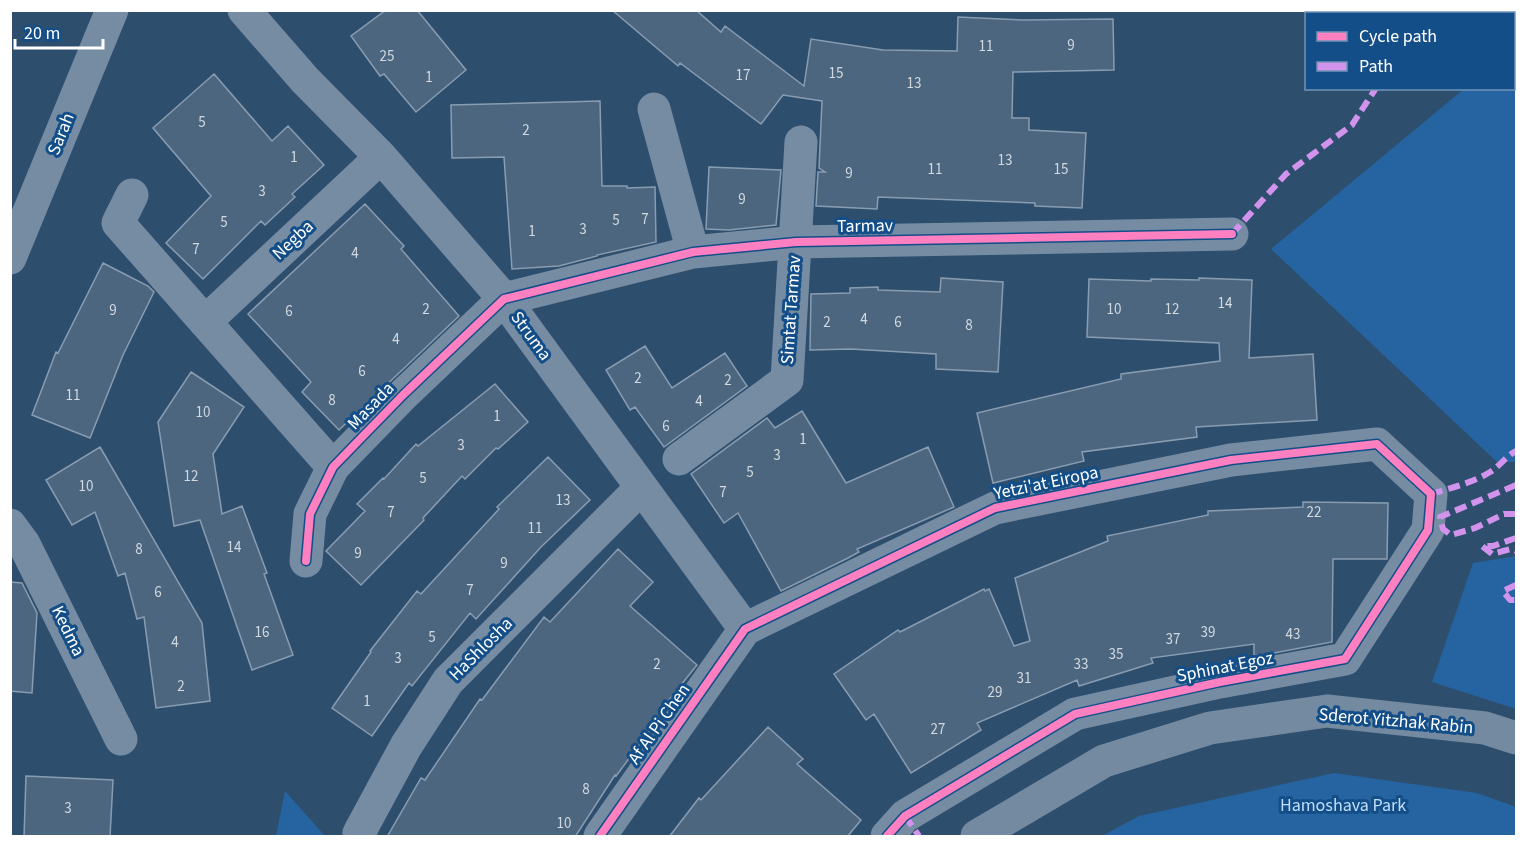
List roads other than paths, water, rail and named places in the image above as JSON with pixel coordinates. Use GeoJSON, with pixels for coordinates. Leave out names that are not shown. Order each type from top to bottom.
{"type":"FeatureCollection","features":[{"type":"Feature","properties":{"kind":"main road","name":"Sderot Yitzhak Rabin"},"geometry":{"type":"LineString","coordinates":[[977,837],[1104,761],[1210,728],[1327,711],[1485,728],[1516,738]]}},
{"type":"Feature","properties":{"kind":"street","name":"Sarah"},"geometry":{"type":"LineString","coordinates":[[10,258],[112,10]]}},
{"type":"Feature","properties":{"kind":"street","name":"Struma"},"geometry":{"type":"LineString","coordinates":[[244,10],[304,80],[381,158],[504,299],[744,629]]}},
{"type":"Feature","properties":{"kind":"street"},"geometry":{"type":"LineString","coordinates":[[654,110],[693,252]]}},
{"type":"Feature","properties":{"kind":"street","name":"Simtat Tarmav"},"geometry":{"type":"LineString","coordinates":[[679,459],[787,380],[801,142]]}},
{"type":"Feature","properties":{"kind":"street","name":"Negba"},"geometry":{"type":"LineString","coordinates":[[205,322],[381,158]]}},
{"type":"Feature","properties":{"kind":"street"},"geometry":{"type":"LineString","coordinates":[[132,195],[118,223],[333,467]]}},
{"type":"Feature","properties":{"kind":"street","name":"Tarmav"},"geometry":{"type":"LineString","coordinates":[[504,299],[693,252],[796,242],[1232,234]]}},
{"type":"Feature","properties":{"kind":"street","name":"Masada"},"geometry":{"type":"LineString","coordinates":[[306,561],[310,514],[333,467],[403,395],[504,299]]}},
{"type":"Feature","properties":{"kind":"street","name":"Yetzi'at Eiropa"},"geometry":{"type":"LineString","coordinates":[[744,629],[995,508],[1231,460],[1377,444]]}},
{"type":"Feature","properties":{"kind":"street","name":"Sphinat Egoz"},"geometry":{"type":"LineString","coordinates":[[887,837],[905,816],[1075,714],[1220,682],[1345,659],[1428,530],[1431,494],[1377,444]]}},
{"type":"Feature","properties":{"kind":"street","name":"HaShlosha"},"geometry":{"type":"LineString","coordinates":[[361,837],[359,833],[406,746],[448,681],[641,488]]}},
{"type":"Feature","properties":{"kind":"street","name":"Kedma"},"geometry":{"type":"LineString","coordinates":[[10,525],[29,553],[121,739]]}},
{"type":"Feature","properties":{"kind":"street","name":"Af Al Pi Chen"},"geometry":{"type":"LineString","coordinates":[[600,837],[744,629]]}},
{"type":"Feature","properties":{"kind":"park label","name":"Hamoshava Park"},"geometry":{"type":"Point","coordinates":[1343,805]}}]}
